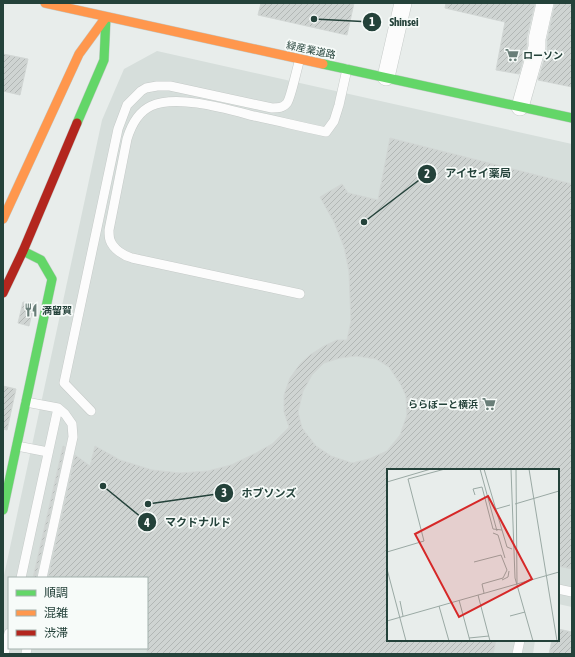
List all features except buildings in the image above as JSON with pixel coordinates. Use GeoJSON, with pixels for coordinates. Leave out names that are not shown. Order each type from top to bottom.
{"type":"FeatureCollection","features":[{"type":"Feature","properties":{"kind":"street","name":"緑産業道路"},"geometry":{"type":"LineString","coordinates":[[45,3],[108,10],[300,59],[572,118]]}},
{"type":"Feature","properties":{"kind":"street"},"geometry":{"type":"LineString","coordinates":[[386,78],[403,3]]}},
{"type":"Feature","properties":{"kind":"street"},"geometry":{"type":"LineString","coordinates":[[520,107],[537,47],[537,39],[545,3]]}},
{"type":"Feature","properties":{"kind":"street"},"geometry":{"type":"LineString","coordinates":[[3,219],[79,54],[108,10]]}},
{"type":"Feature","properties":{"kind":"street"},"geometry":{"type":"LineString","coordinates":[[3,293],[23,251],[104,60],[108,10]]}},
{"type":"Feature","properties":{"kind":"street"},"geometry":{"type":"LineString","coordinates":[[3,510],[52,279],[40,260],[23,251]]}},
{"type":"Feature","properties":{"kind":"lane"},"geometry":{"type":"LineString","coordinates":[[91,411],[64,383],[118,129],[127,105],[146,88],[170,86],[272,108],[279,108],[286,104],[289,100],[300,59]]}},
{"type":"Feature","properties":{"kind":"lane"},"geometry":{"type":"LineString","coordinates":[[300,294],[126,257],[115,248],[110,240],[109,230],[127,139],[131,127],[139,115],[151,106],[162,102],[174,101],[208,105],[326,132],[334,121],[347,69]]}},
{"type":"Feature","properties":{"kind":"lane"},"geometry":{"type":"LineString","coordinates":[[26,402],[58,408],[65,414],[72,424],[73,437],[42,577]]}},
{"type":"Feature","properties":{"kind":"lane"},"geometry":{"type":"LineString","coordinates":[[21,577],[58,408]]}},
{"type":"Feature","properties":{"kind":"lane"},"geometry":{"type":"LineString","coordinates":[[17,446],[48,452]]}},
{"type":"Feature","properties":{"kind":"lane"},"geometry":{"type":"LineString","coordinates":[[559,589],[572,592]]}},
{"type":"Feature","properties":{"kind":"lane"},"geometry":{"type":"LineString","coordinates":[[4,654],[8,637]]}},
{"type":"Feature","properties":{"kind":"lane"},"geometry":{"type":"LineString","coordinates":[[517,654],[520,641]]}},
{"type":"Feature","properties":{"kind":"shaded area"},"geometry":{"type":"Polygon","coordinates":[[[157,51],[572,144],[572,607],[559,604],[559,469],[387,469],[387,641],[535,641],[533,654],[3,654],[3,580],[102,120],[124,69],[157,51]]]}},
{"type":"Feature","properties":{"kind":"traffic: fast"},"geometry":{"type":"LineString","coordinates":[[77,123],[104,60],[106,17]]}},
{"type":"Feature","properties":{"kind":"traffic: fast"},"geometry":{"type":"LineString","coordinates":[[323,64],[572,118]]}},
{"type":"Feature","properties":{"kind":"traffic: fast"},"geometry":{"type":"LineString","coordinates":[[3,510],[52,279],[41,260],[23,251]]}},
{"type":"Feature","properties":{"kind":"traffic: slow"},"geometry":{"type":"LineString","coordinates":[[45,3],[323,64]]}},
{"type":"Feature","properties":{"kind":"traffic: slow"},"geometry":{"type":"LineString","coordinates":[[3,219],[79,54],[106,17]]}},
{"type":"Feature","properties":{"kind":"traffic: jam"},"geometry":{"type":"LineString","coordinates":[[3,293],[23,251],[77,123]]}},
{"type":"Feature","properties":{"kind":"place","name":"Shinsei"},"geometry":{"type":"Point","coordinates":[314,19]}},
{"type":"Feature","properties":{"kind":"place","name":"ローソン"},"geometry":{"type":"Point","coordinates":[512,55]}},
{"type":"Feature","properties":{"kind":"place","name":"アイセイ薬局"},"geometry":{"type":"Point","coordinates":[364,222]}},
{"type":"Feature","properties":{"kind":"place","name":"満留賀"},"geometry":{"type":"Point","coordinates":[31,310]}},
{"type":"Feature","properties":{"kind":"place","name":"ららぽーと横浜"},"geometry":{"type":"Point","coordinates":[489,404]}},
{"type":"Feature","properties":{"kind":"place","name":"マクドナルド"},"geometry":{"type":"Point","coordinates":[103,486]}},
{"type":"Feature","properties":{"kind":"place","name":"ホブソンズ"},"geometry":{"type":"Point","coordinates":[148,504]}}]}
